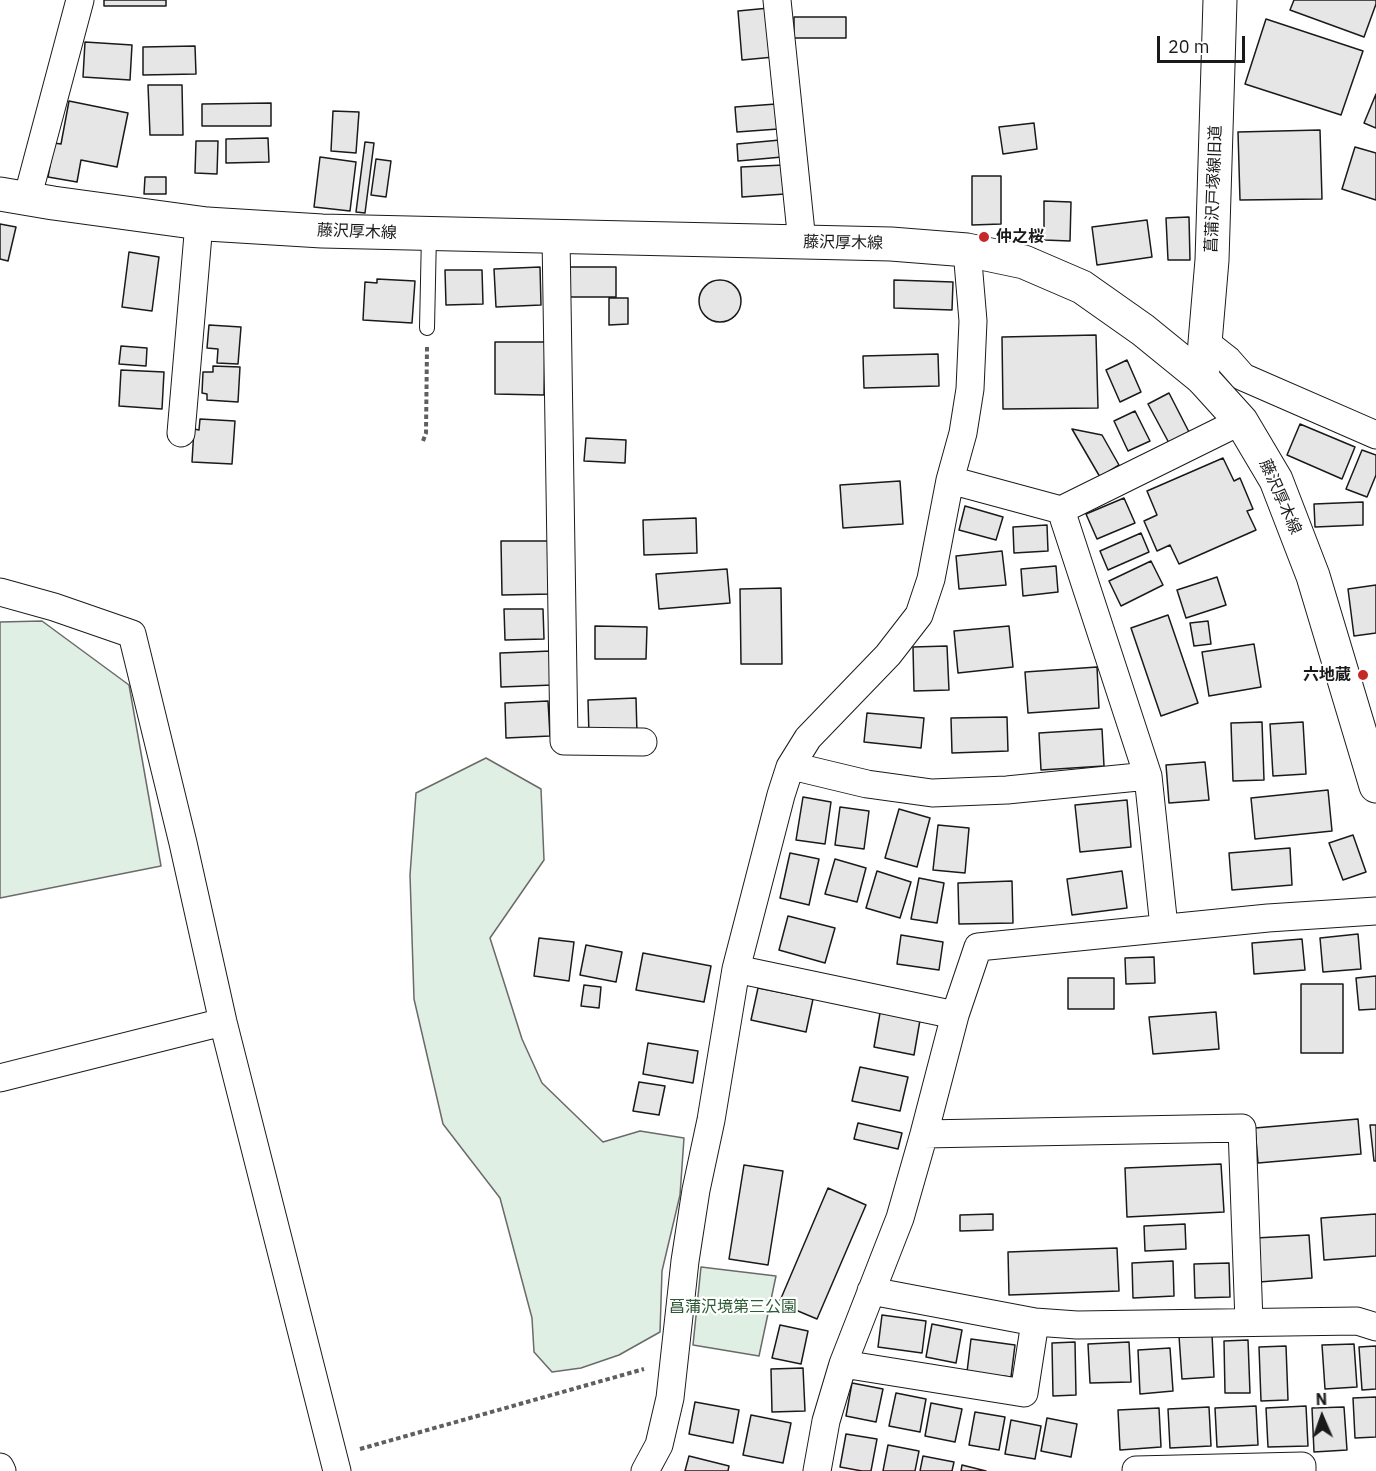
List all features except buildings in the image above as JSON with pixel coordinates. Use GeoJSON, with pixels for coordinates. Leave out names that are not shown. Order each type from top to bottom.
{"type":"FeatureCollection","features":[{"type":"Feature","properties":{"kind":"main road","name":"菖蒲沢戸塚線旧道"},"geometry":{"type":"LineString","coordinates":[[1202,378],[1212,260],[1220,0]]}},
{"type":"Feature","properties":{"kind":"main road","name":"藤沢厚木線"},"geometry":{"type":"LineString","coordinates":[[13,196],[199,223],[322,231],[891,243],[967,250],[1024,262],[1082,287],[1143,330],[1202,378],[1241,421],[1276,480],[1313,576],[1376,786]]}},
{"type":"Feature","properties":{"kind":"street"},"geometry":{"type":"LineString","coordinates":[[13,196],[80,0]]}},
{"type":"Feature","properties":{"kind":"street"},"geometry":{"type":"LineString","coordinates":[[777,0],[802,242]]}},
{"type":"Feature","properties":{"kind":"street"},"geometry":{"type":"LineString","coordinates":[[181,433],[199,223]]}},
{"type":"Feature","properties":{"kind":"street"},"geometry":{"type":"LineString","coordinates":[[556,237],[564,741],[643,742]]}},
{"type":"Feature","properties":{"kind":"street"},"geometry":{"type":"LineString","coordinates":[[645,1471],[659,1445],[670,1398],[685,1261],[736,969],[776,814],[792,766],[808,738],[888,655],[919,615],[931,579],[950,480],[963,433],[970,389],[973,321],[967,250]]}},
{"type":"Feature","properties":{"kind":"street"},"geometry":{"type":"LineString","coordinates":[[1205,342],[1228,360],[1243,377],[1376,435]]}},
{"type":"Feature","properties":{"kind":"street"},"geometry":{"type":"LineString","coordinates":[[950,480],[1061,510],[1241,421]]}},
{"type":"Feature","properties":{"kind":"street"},"geometry":{"type":"LineString","coordinates":[[1061,510],[1148,776],[1164,927]]}},
{"type":"Feature","properties":{"kind":"street"},"geometry":{"type":"LineString","coordinates":[[0,592],[54,607],[132,634],[183,843],[223,1022],[335,1464]]}},
{"type":"Feature","properties":{"kind":"street"},"geometry":{"type":"LineString","coordinates":[[792,766],[867,784],[932,793],[1007,790],[1148,776]]}},
{"type":"Feature","properties":{"kind":"street"},"geometry":{"type":"LineString","coordinates":[[817,1471],[826,1421],[843,1364],[900,1218],[955,1015],[978,947],[1164,927],[1376,911]]}},
{"type":"Feature","properties":{"kind":"street"},"geometry":{"type":"LineString","coordinates":[[736,969],[955,1015]]}},
{"type":"Feature","properties":{"kind":"street"},"geometry":{"type":"LineString","coordinates":[[0,1077],[223,1022]]}},
{"type":"Feature","properties":{"kind":"street"},"geometry":{"type":"LineString","coordinates":[[924,1134],[1242,1128],[1249,1323]]}},
{"type":"Feature","properties":{"kind":"street"},"geometry":{"type":"LineString","coordinates":[[872,1291],[1035,1322],[1077,1324],[1357,1321],[1376,1327]]}},
{"type":"Feature","properties":{"kind":"street"},"geometry":{"type":"LineString","coordinates":[[843,1364],[1024,1393],[1035,1322]]}},
{"type":"Feature","properties":{"kind":"street"},"geometry":{"type":"LineString","coordinates":[[1136,1471],[1302,1466],[1302,1471]]}},
{"type":"Feature","properties":{"kind":"lane"},"geometry":{"type":"LineString","coordinates":[[427,328],[429,234]]}},
{"type":"Feature","properties":{"kind":"path"},"geometry":{"type":"LineString","coordinates":[[423,441],[426,432],[427,328]]}},
{"type":"Feature","properties":{"kind":"path"},"geometry":{"type":"LineString","coordinates":[[335,1464],[674,1361]]}},
{"type":"Feature","properties":{"kind":"green space"},"geometry":{"type":"Polygon","coordinates":[[[42,621],[129,685],[161,866],[0,898],[0,622],[42,621]]]}},
{"type":"Feature","properties":{"kind":"green space"},"geometry":{"type":"Polygon","coordinates":[[[486,758],[541,789],[544,860],[490,938],[522,1039],[542,1083],[603,1142],[640,1131],[684,1138],[680,1195],[662,1271],[660,1332],[619,1355],[581,1368],[552,1372],[534,1352],[532,1318],[500,1198],[443,1124],[414,999],[410,875],[416,793],[486,758]]]}},
{"type":"Feature","properties":{"kind":"green space","name":"菖蒲沢境第三公園"},"geometry":{"type":"Polygon","coordinates":[[[701,1267],[776,1276],[759,1356],[693,1345],[701,1267]]]}},
{"type":"Feature","properties":{"kind":"place","name":"仲之桜"},"geometry":{"type":"Point","coordinates":[984,237]}},
{"type":"Feature","properties":{"kind":"place","name":"六地蔵"},"geometry":{"type":"Point","coordinates":[1363,675]}}]}
